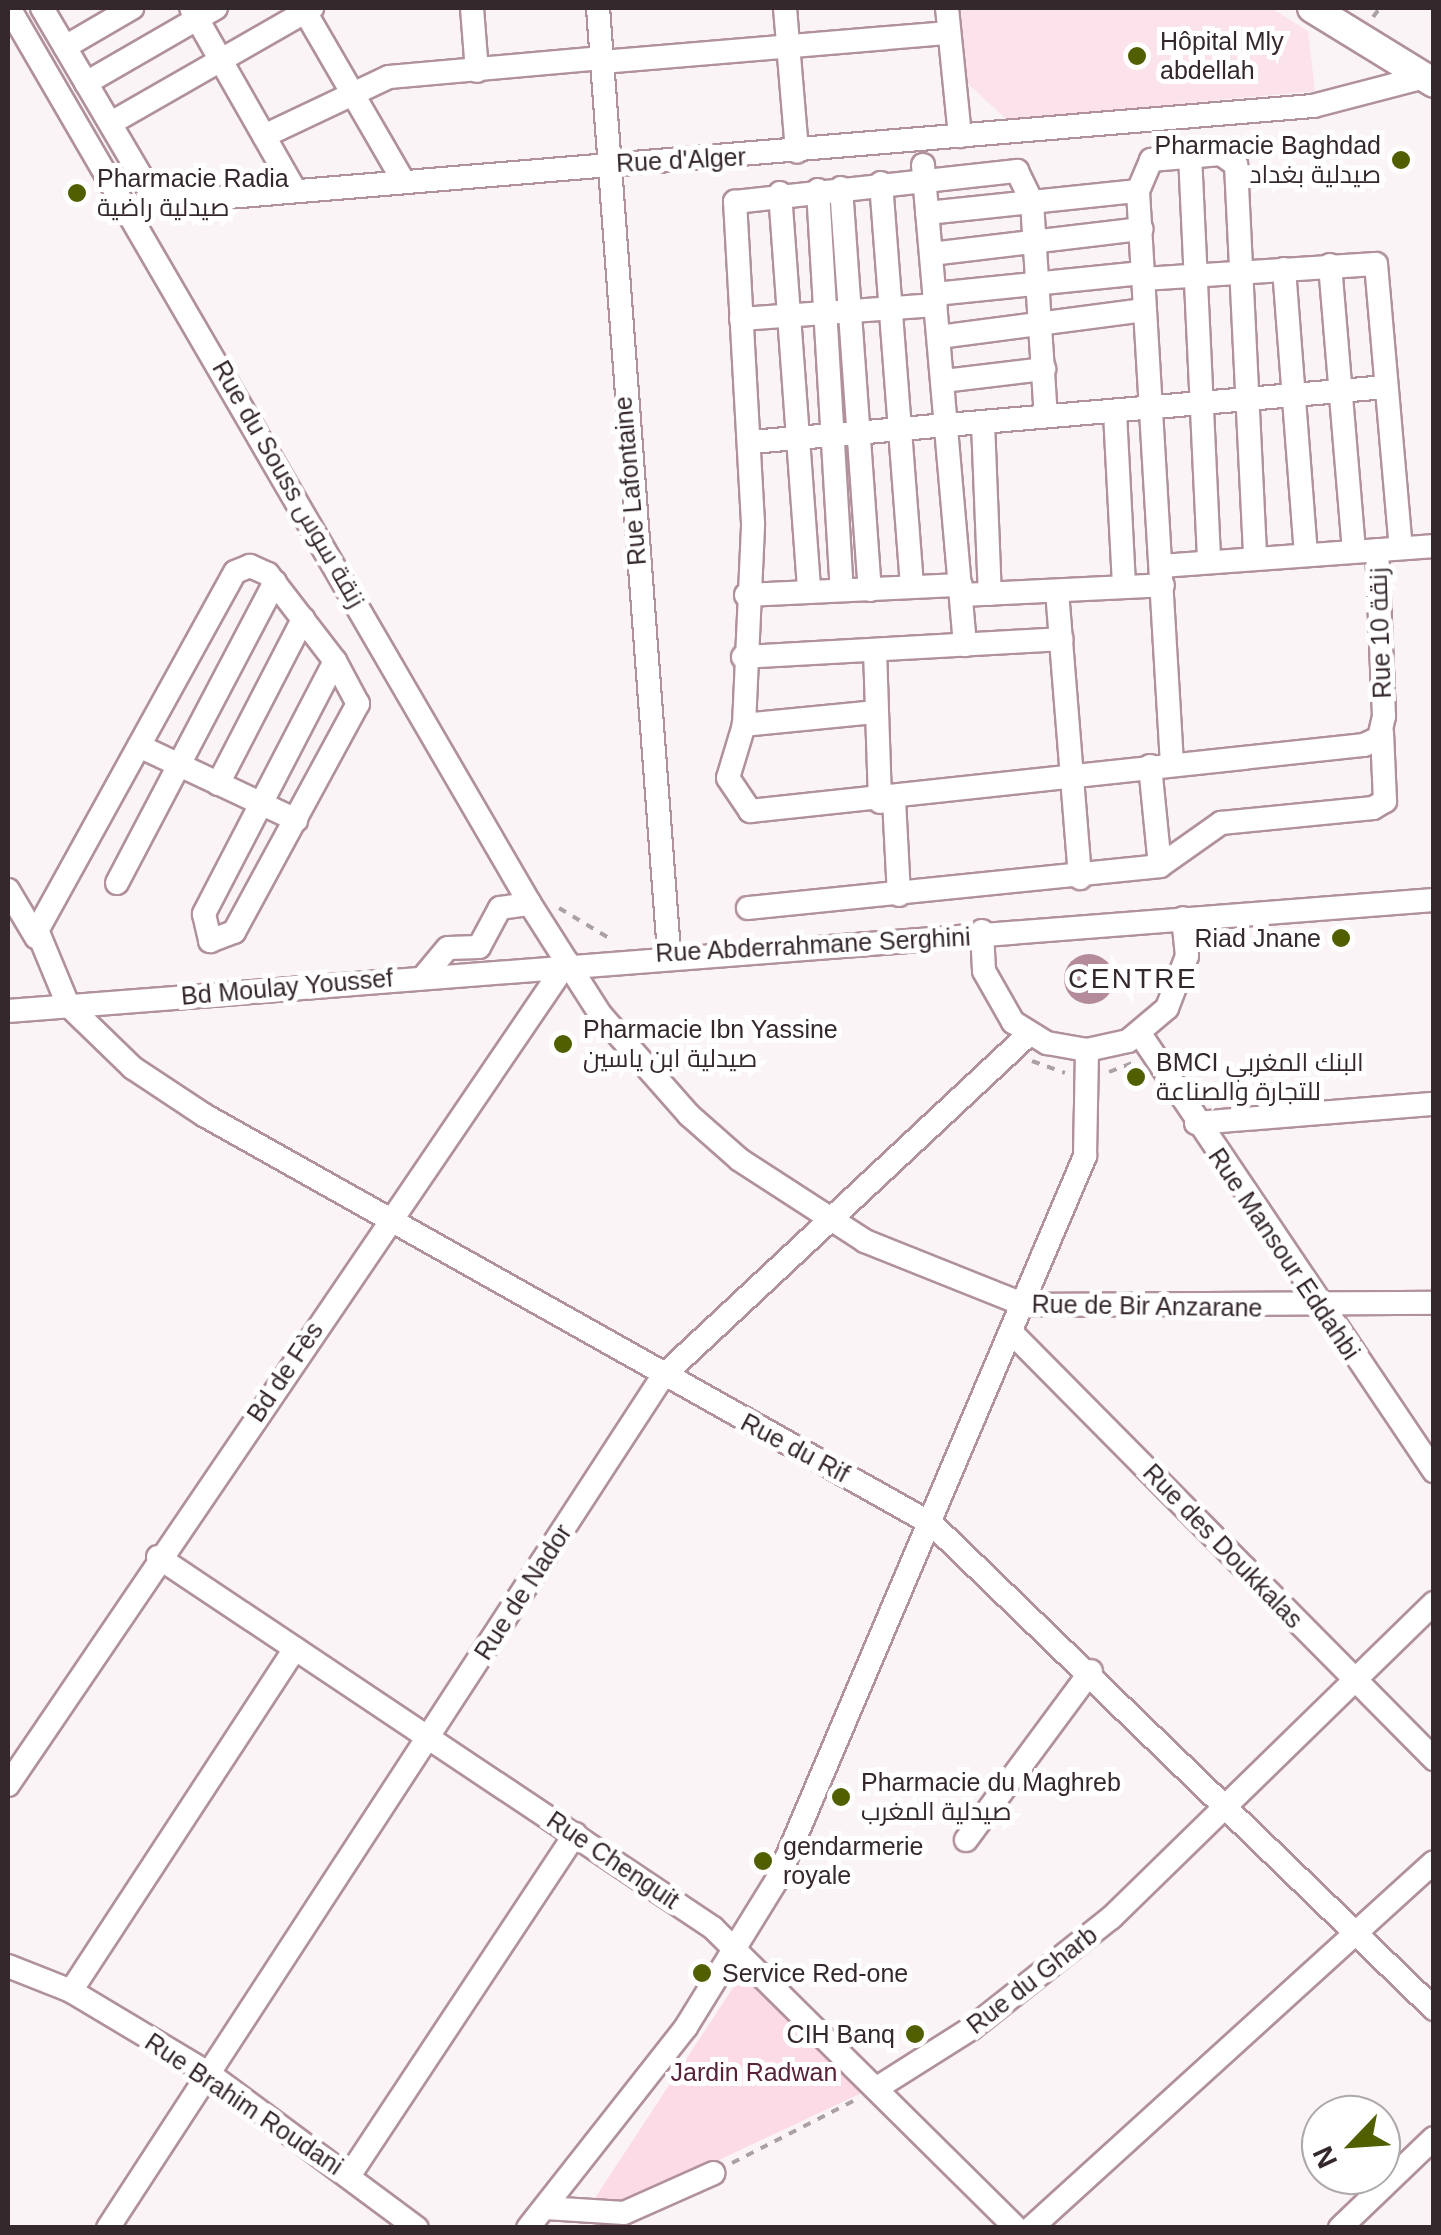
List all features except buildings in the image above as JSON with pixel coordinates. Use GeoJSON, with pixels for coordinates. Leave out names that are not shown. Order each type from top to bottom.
{"type":"FeatureCollection","features":[{"type":"Feature","properties":{"kind":"main road"},"geometry":{"type":"LineString","coordinates":[[1312,8],[1429,80]]}},
{"type":"Feature","properties":{"kind":"street","name":"Rue du Souss زنقة سوس"},"geometry":{"type":"LineString","coordinates":[[9,8],[567,962]]}},
{"type":"Feature","properties":{"kind":"street"},"geometry":{"type":"LineString","coordinates":[[65,48],[132,8]]}},
{"type":"Feature","properties":{"kind":"street"},"geometry":{"type":"LineString","coordinates":[[472,8],[477,71]]}},
{"type":"Feature","properties":{"kind":"street","name":"Rue Lafontaine"},"geometry":{"type":"LineString","coordinates":[[598,8],[604,164],[669,953]]}},
{"type":"Feature","properties":{"kind":"street"},"geometry":{"type":"LineString","coordinates":[[785,8],[797,152]]}},
{"type":"Feature","properties":{"kind":"street"},"geometry":{"type":"LineString","coordinates":[[948,8],[960,136]]}},
{"type":"Feature","properties":{"kind":"street","name":"Rue d'Alger"},"geometry":{"type":"LineString","coordinates":[[45,9],[110,123],[162,201],[293,186],[797,152],[1313,106],[1429,80]]}},
{"type":"Feature","properties":{"kind":"street"},"geometry":{"type":"LineString","coordinates":[[110,123],[307,9],[402,179]]}},
{"type":"Feature","properties":{"kind":"street"},"geometry":{"type":"LineString","coordinates":[[86,83],[201,11],[220,60],[293,186]]}},
{"type":"Feature","properties":{"kind":"street"},"geometry":{"type":"LineString","coordinates":[[264,136],[350,88],[477,71],[950,33]]}},
{"type":"Feature","properties":{"kind":"street"},"geometry":{"type":"LineString","coordinates":[[922,141],[965,645]]}},
{"type":"Feature","properties":{"kind":"street"},"geometry":{"type":"LineString","coordinates":[[1190,155],[1209,562]]}},
{"type":"Feature","properties":{"kind":"street"},"geometry":{"type":"LineString","coordinates":[[1160,866],[1162,576],[1138,191],[1146,162],[1190,155],[1236,165],[1244,401],[1255,559]]}},
{"type":"Feature","properties":{"kind":"street"},"geometry":{"type":"LineString","coordinates":[[876,712],[744,725],[751,442],[732,208],[748,194],[1014,169],[1032,202],[1046,416]]}},
{"type":"Feature","properties":{"kind":"street"},"geometry":{"type":"LineString","coordinates":[[881,183],[912,587]]}},
{"type":"Feature","properties":{"kind":"street"},"geometry":{"type":"LineString","coordinates":[[829,189],[851,310],[870,590]]}},
{"type":"Feature","properties":{"kind":"street"},"geometry":{"type":"LineString","coordinates":[[829,189],[826,312],[842,589]]}},
{"type":"Feature","properties":{"kind":"street"},"geometry":{"type":"LineString","coordinates":[[927,213],[1138,191]]}},
{"type":"Feature","properties":{"kind":"street"},"geometry":{"type":"LineString","coordinates":[[780,194],[809,591]]}},
{"type":"Feature","properties":{"kind":"street"},"geometry":{"type":"LineString","coordinates":[[931,254],[1142,229]]}},
{"type":"Feature","properties":{"kind":"street"},"geometry":{"type":"LineString","coordinates":[[741,319],[890,307],[1038,284],[1330,265],[1377,266],[1386,387],[1377,550]]}},
{"type":"Feature","properties":{"kind":"street"},"geometry":{"type":"LineString","coordinates":[[1330,265],[1338,390],[1377,550]]}},
{"type":"Feature","properties":{"kind":"street"},"geometry":{"type":"LineString","coordinates":[[1284,269],[1306,554]]}},
{"type":"Feature","properties":{"kind":"street"},"geometry":{"type":"LineString","coordinates":[[938,336],[1042,326],[1144,310]]}},
{"type":"Feature","properties":{"kind":"street"},"geometry":{"type":"LineString","coordinates":[[942,381],[1044,369]]}},
{"type":"Feature","properties":{"kind":"street"},"geometry":{"type":"LineString","coordinates":[[751,442],[834,430],[1115,413],[1386,387]]}},
{"type":"Feature","properties":{"kind":"street"},"geometry":{"type":"LineString","coordinates":[[1115,413],[1124,587]]}},
{"type":"Feature","properties":{"kind":"street"},"geometry":{"type":"LineString","coordinates":[[983,423],[990,594]]}},
{"type":"Feature","properties":{"kind":"street"},"geometry":{"type":"LineString","coordinates":[[746,596],[912,587],[990,594],[1124,587],[1209,562],[1434,546]]}},
{"type":"Feature","properties":{"kind":"street","name":"Rue 10 زنقة"},"geometry":{"type":"LineString","coordinates":[[744,725],[728,778],[742,808],[887,801],[1344,747],[1382,733],[1377,550]]}},
{"type":"Feature","properties":{"kind":"street"},"geometry":{"type":"LineString","coordinates":[[36,937],[235,572],[257,567],[275,582],[335,661],[358,704],[234,932],[210,941],[204,914],[335,661]]}},
{"type":"Feature","properties":{"kind":"street"},"geometry":{"type":"LineString","coordinates":[[116,883],[275,582]]}},
{"type":"Feature","properties":{"kind":"street"},"geometry":{"type":"LineString","coordinates":[[1057,591],[1080,878]]}},
{"type":"Feature","properties":{"kind":"street"},"geometry":{"type":"LineString","coordinates":[[218,784],[303,619]]}},
{"type":"Feature","properties":{"kind":"street"},"geometry":{"type":"LineString","coordinates":[[744,657],[1061,639]]}},
{"type":"Feature","properties":{"kind":"street"},"geometry":{"type":"LineString","coordinates":[[875,650],[876,712],[898,895]]}},
{"type":"Feature","properties":{"kind":"street"},"geometry":{"type":"LineString","coordinates":[[748,908],[1080,878],[1160,866],[1220,823],[1383,804],[1382,733]]}},
{"type":"Feature","properties":{"kind":"street"},"geometry":{"type":"LineString","coordinates":[[139,746],[296,820]]}},
{"type":"Feature","properties":{"kind":"street","name":"Rue du Rif"},"geometry":{"type":"LineString","coordinates":[[8,890],[68,1004],[133,1068],[663,1376],[932,1524],[1091,1672],[1434,2009]]}},
{"type":"Feature","properties":{"kind":"street"},"geometry":{"type":"LineString","coordinates":[[982,932],[1434,900]]}},
{"type":"Feature","properties":{"kind":"street"},"geometry":{"type":"LineString","coordinates":[[425,975],[448,948],[480,946],[500,908],[530,904]]}},
{"type":"Feature","properties":{"kind":"street"},"geometry":{"type":"LineString","coordinates":[[1021,1042],[1088,1050],[1147,1042],[1177,992],[1187,956],[1182,918]]}},
{"type":"Feature","properties":{"kind":"street","name":"Rue Abderrahmane Serghini"},"geometry":{"type":"LineString","coordinates":[[567,962],[982,932],[990,990],[1021,1042]]}},
{"type":"Feature","properties":{"kind":"street","name":"Bd Moulay Youssef"},"geometry":{"type":"LineString","coordinates":[[8,1011],[567,962]]}},
{"type":"Feature","properties":{"kind":"street","name":"Bd de Fès"},"geometry":{"type":"LineString","coordinates":[[8,1784],[387,1215],[567,962]]}},
{"type":"Feature","properties":{"kind":"street","name":"Rue de Bir Anzarane"},"geometry":{"type":"LineString","coordinates":[[567,962],[689,1114],[826,1218],[1025,1305],[1320,1310],[1434,1303]]}},
{"type":"Feature","properties":{"kind":"street","name":"Rue de Nador"},"geometry":{"type":"LineString","coordinates":[[114,2225],[208,2073],[663,1376],[826,1218],[1021,1042]]}},
{"type":"Feature","properties":{"kind":"street","name":"Rue Mansour Eddahbi"},"geometry":{"type":"LineString","coordinates":[[1147,1042],[1320,1310],[1434,1471]]}},
{"type":"Feature","properties":{"kind":"street"},"geometry":{"type":"LineString","coordinates":[[528,2228],[737,1948],[786,1862],[1086,1156],[1088,1050]]}},
{"type":"Feature","properties":{"kind":"street"},"geometry":{"type":"LineString","coordinates":[[1196,1123],[1434,1104]]}},
{"type":"Feature","properties":{"kind":"street","name":"Rue des Doukkalas"},"geometry":{"type":"LineString","coordinates":[[1012,1333],[1352,1681],[1434,1759]]}},
{"type":"Feature","properties":{"kind":"street","name":"Rue Chenguit"},"geometry":{"type":"LineString","coordinates":[[158,1557],[575,1834],[737,1948],[1016,2228]]}},
{"type":"Feature","properties":{"kind":"street","name":"Rue du Gharb"},"geometry":{"type":"LineString","coordinates":[[877,2088],[972,2028],[1111,1918],[1434,1603]]}},
{"type":"Feature","properties":{"kind":"street"},"geometry":{"type":"LineString","coordinates":[[71,1991],[295,1649]]}},
{"type":"Feature","properties":{"kind":"street"},"geometry":{"type":"LineString","coordinates":[[966,1840],[1091,1672]]}},
{"type":"Feature","properties":{"kind":"street"},"geometry":{"type":"LineString","coordinates":[[349,2176],[575,1834]]}},
{"type":"Feature","properties":{"kind":"street"},"geometry":{"type":"LineString","coordinates":[[1030,2228],[1361,1936],[1434,1862]]}},
{"type":"Feature","properties":{"kind":"street","name":"Rue Brahim Roudani"},"geometry":{"type":"LineString","coordinates":[[8,1965],[71,1991],[208,2073],[417,2228]]}},
{"type":"Feature","properties":{"kind":"street"},"geometry":{"type":"LineString","coordinates":[[1340,2228],[1434,2138]]}},
{"type":"Feature","properties":{"kind":"street"},"geometry":{"type":"LineString","coordinates":[[546,2208],[624,2213],[714,2172]]}},
{"type":"Feature","properties":{"kind":"path"},"geometry":{"type":"LineString","coordinates":[[1382,8],[1391,14]]}},
{"type":"Feature","properties":{"kind":"path"},"geometry":{"type":"LineString","coordinates":[[1021,1042],[1090,1076],[1147,1042]]}},
{"type":"Feature","properties":{"kind":"path"},"geometry":{"type":"LineString","coordinates":[[714,2172],[877,2088]]}},
{"type":"Feature","properties":{"kind":"shaded area","name":"Hôpital Mly abdellah"},"geometry":{"type":"Polygon","coordinates":[[[961,8],[1271,8],[1308,31],[1315,91],[1007,120],[965,81],[961,8]]]}},
{"type":"Feature","properties":{"kind":"shaded area"},"geometry":{"type":"Polygon","coordinates":[[[1089,954],[1106,962],[1114,979],[1106,996],[1089,1004],[1072,996],[1064,979],[1072,962],[1089,954]]]}},
{"type":"Feature","properties":{"kind":"green space","name":"Jardin Radwan"},"geometry":{"type":"Polygon","coordinates":[[[744,1971],[868,2090],[636,2199],[591,2204],[744,1971]]]}},
{"type":"Feature","properties":{"kind":"place","name":"Hôpital Mly abdellah"},"geometry":{"type":"Point","coordinates":[1137,56]}},
{"type":"Feature","properties":{"kind":"place","name":"Pharmacie Baghdad صيدلية بغداد"},"geometry":{"type":"Point","coordinates":[1401,160]}},
{"type":"Feature","properties":{"kind":"place","name":"Pharmacie Radia صيدلية راضية"},"geometry":{"type":"Point","coordinates":[77,193]}},
{"type":"Feature","properties":{"kind":"place","name":"Riad Jnane"},"geometry":{"type":"Point","coordinates":[1341,938]}},
{"type":"Feature","properties":{"kind":"place","name":"Pharmacie Ibn Yassine صيدلية ابن ياسين"},"geometry":{"type":"Point","coordinates":[563,1044]}},
{"type":"Feature","properties":{"kind":"place","name":"BMCI البنك المغربي للتجارة والصناعة"},"geometry":{"type":"Point","coordinates":[1136,1077]}},
{"type":"Feature","properties":{"kind":"place","name":"Pharmacie du Maghreb صيدلية المغرب"},"geometry":{"type":"Point","coordinates":[841,1797]}},
{"type":"Feature","properties":{"kind":"place","name":"gendarmerie royale"},"geometry":{"type":"Point","coordinates":[763,1861]}},
{"type":"Feature","properties":{"kind":"place","name":"Service Red-one"},"geometry":{"type":"Point","coordinates":[702,1973]}},
{"type":"Feature","properties":{"kind":"place","name":"CIH Banq"},"geometry":{"type":"Point","coordinates":[915,2034]}},
{"type":"Feature","properties":{"kind":"district","name":"CENTRE"},"geometry":{"type":"Point","coordinates":[1133,979]}}]}
